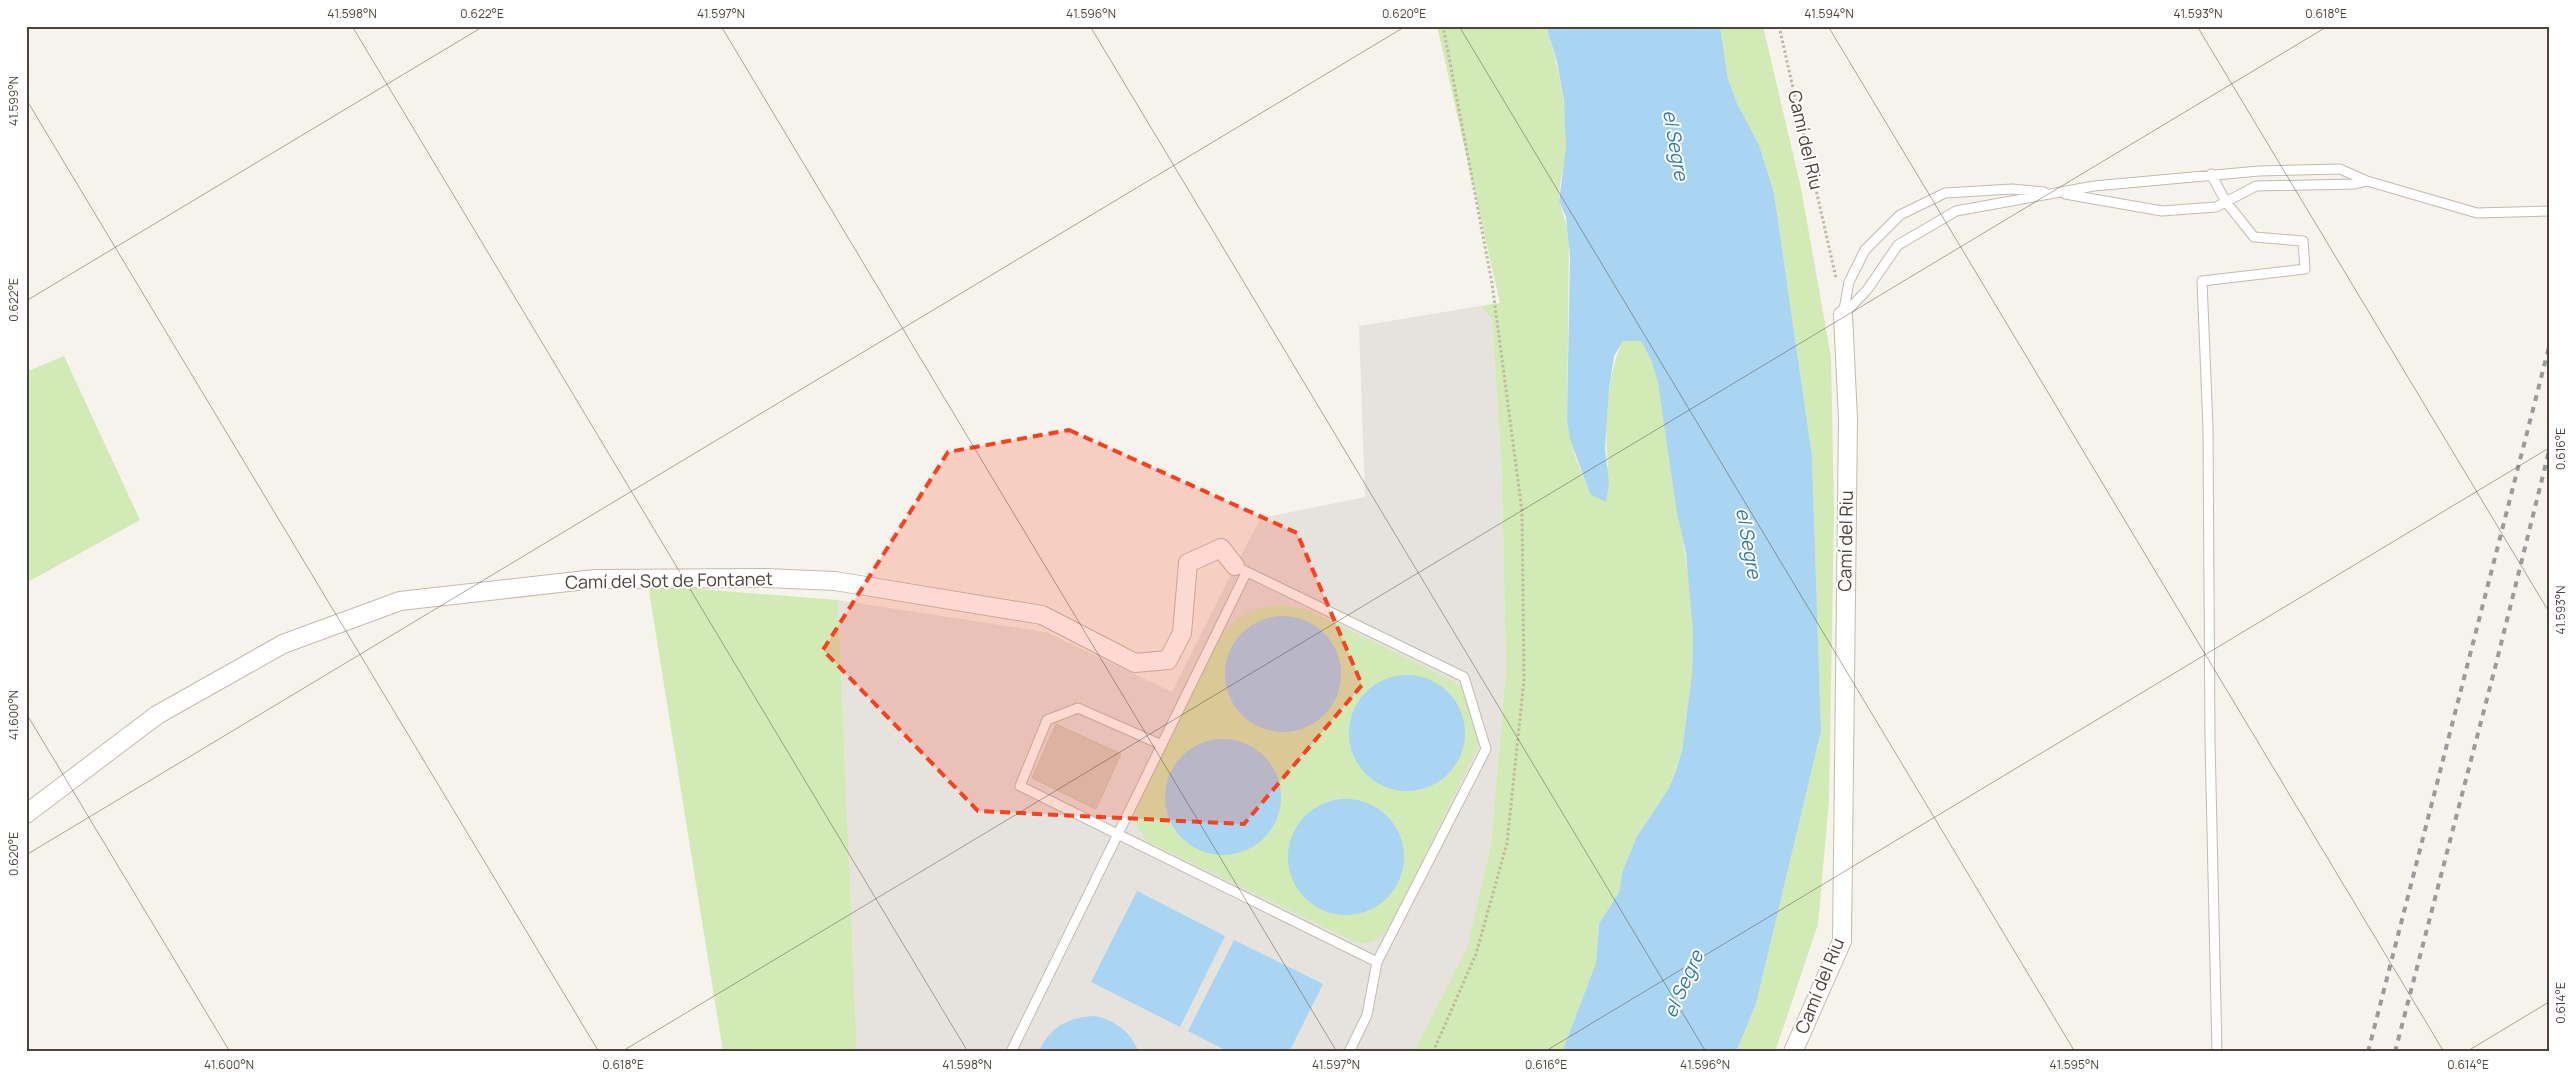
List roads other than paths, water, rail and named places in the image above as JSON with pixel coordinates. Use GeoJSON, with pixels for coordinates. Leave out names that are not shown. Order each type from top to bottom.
{"type":"FeatureCollection","features":[{"type":"Feature","properties":{"kind":"street","name":"Camí del Riu"},"geometry":{"type":"LineString","coordinates":[[1793,1052],[1842,941],[1848,429],[1843,315]]}},
{"type":"Feature","properties":{"kind":"street","name":"Camí del Sot de Fontanet"},"geometry":{"type":"LineString","coordinates":[[26,814],[157,715],[283,644],[400,601],[595,579],[766,578],[834,581],[1042,615],[1135,663],[1168,660],[1182,633],[1188,563],[1221,548],[1240,570]]}},
{"type":"Feature","properties":{"kind":"lane"},"geometry":{"type":"LineString","coordinates":[[1843,315],[1867,290],[1898,245],[1956,211],[2094,186],[2259,170],[2340,169],[2367,181],[2477,213],[2549,211]]}},
{"type":"Feature","properties":{"kind":"lane"},"geometry":{"type":"LineString","coordinates":[[2211,174],[2226,202],[2254,237],[2303,241],[2305,269],[2202,281],[2208,428],[2210,741],[2217,1052]]}},
{"type":"Feature","properties":{"kind":"lane"},"geometry":{"type":"LineString","coordinates":[[1843,315],[1849,282],[1865,250],[1900,215],[1945,193],[2012,189],[2059,193],[2162,211],[2216,207],[2256,186],[2355,184],[2367,181]]}},
{"type":"Feature","properties":{"kind":"lane"},"geometry":{"type":"LineString","coordinates":[[1011,1052],[1162,744],[1240,570],[1464,677],[1486,749],[1377,962],[1367,1015],[1349,1052]]}},
{"type":"Feature","properties":{"kind":"lane"},"geometry":{"type":"LineString","coordinates":[[1162,744],[1078,708],[1047,720],[1020,786],[1377,962]]}},
{"type":"Feature","properties":{"kind":"water","name":"el Segre"},"geometry":{"type":"Polygon","coordinates":[[[1546,26],[1720,26],[1728,79],[1737,103],[1759,145],[1774,193],[1812,456],[1821,731],[1756,1004],[1736,1052],[1562,1052],[1596,963],[1599,924],[1619,892],[1622,873],[1636,838],[1669,788],[1682,751],[1692,673],[1693,633],[1686,553],[1677,513],[1658,383],[1651,360],[1641,341],[1623,341],[1614,356],[1609,390],[1605,448],[1609,483],[1606,502],[1590,494],[1570,439],[1567,420],[1570,256],[1566,217],[1559,201],[1566,147],[1564,101],[1557,62],[1546,26]]]}},
{"type":"Feature","properties":{"kind":"water"},"geometry":{"type":"Polygon","coordinates":[[[1283,616],[1305,620],[1324,633],[1337,652],[1341,674],[1337,696],[1324,715],[1305,728],[1283,732],[1261,728],[1242,715],[1229,696],[1225,674],[1229,652],[1242,633],[1261,620],[1283,616]]]}},
{"type":"Feature","properties":{"kind":"water"},"geometry":{"type":"Polygon","coordinates":[[[1407,675],[1429,679],[1448,692],[1461,711],[1465,733],[1461,755],[1448,774],[1429,787],[1407,791],[1385,787],[1366,774],[1353,755],[1349,733],[1353,711],[1366,692],[1385,679],[1407,675]]]}},
{"type":"Feature","properties":{"kind":"water"},"geometry":{"type":"Polygon","coordinates":[[[1223,739],[1245,743],[1264,756],[1277,775],[1281,797],[1277,819],[1264,838],[1245,851],[1223,855],[1201,851],[1182,838],[1169,819],[1165,797],[1169,775],[1182,756],[1201,743],[1223,739]]]}},
{"type":"Feature","properties":{"kind":"water"},"geometry":{"type":"Polygon","coordinates":[[[1346,799],[1368,803],[1387,816],[1400,835],[1404,857],[1400,879],[1387,898],[1368,911],[1346,915],[1324,911],[1305,898],[1292,879],[1288,857],[1292,835],[1305,816],[1324,803],[1346,799]]]}},
{"type":"Feature","properties":{"kind":"water"},"geometry":{"type":"Polygon","coordinates":[[[1137,891],[1225,936],[1180,1027],[1091,982],[1137,891]]]}},
{"type":"Feature","properties":{"kind":"water"},"geometry":{"type":"Polygon","coordinates":[[[1234,940],[1323,984],[1289,1052],[1229,1052],[1188,1031],[1234,940]]]}},
{"type":"Feature","properties":{"kind":"water"},"geometry":{"type":"Polygon","coordinates":[[[1095,1016],[1122,1028],[1131,1038],[1139,1052],[1039,1052],[1048,1036],[1061,1025],[1068,1021],[1095,1016]]]}},
{"type":"Feature","properties":{"kind":"railway"},"geometry":{"type":"LineString","coordinates":[[2368,1052],[2549,347]]}},
{"type":"Feature","properties":{"kind":"railway"},"geometry":{"type":"LineString","coordinates":[[2395,1052],[2496,664],[2549,451]]}}]}
